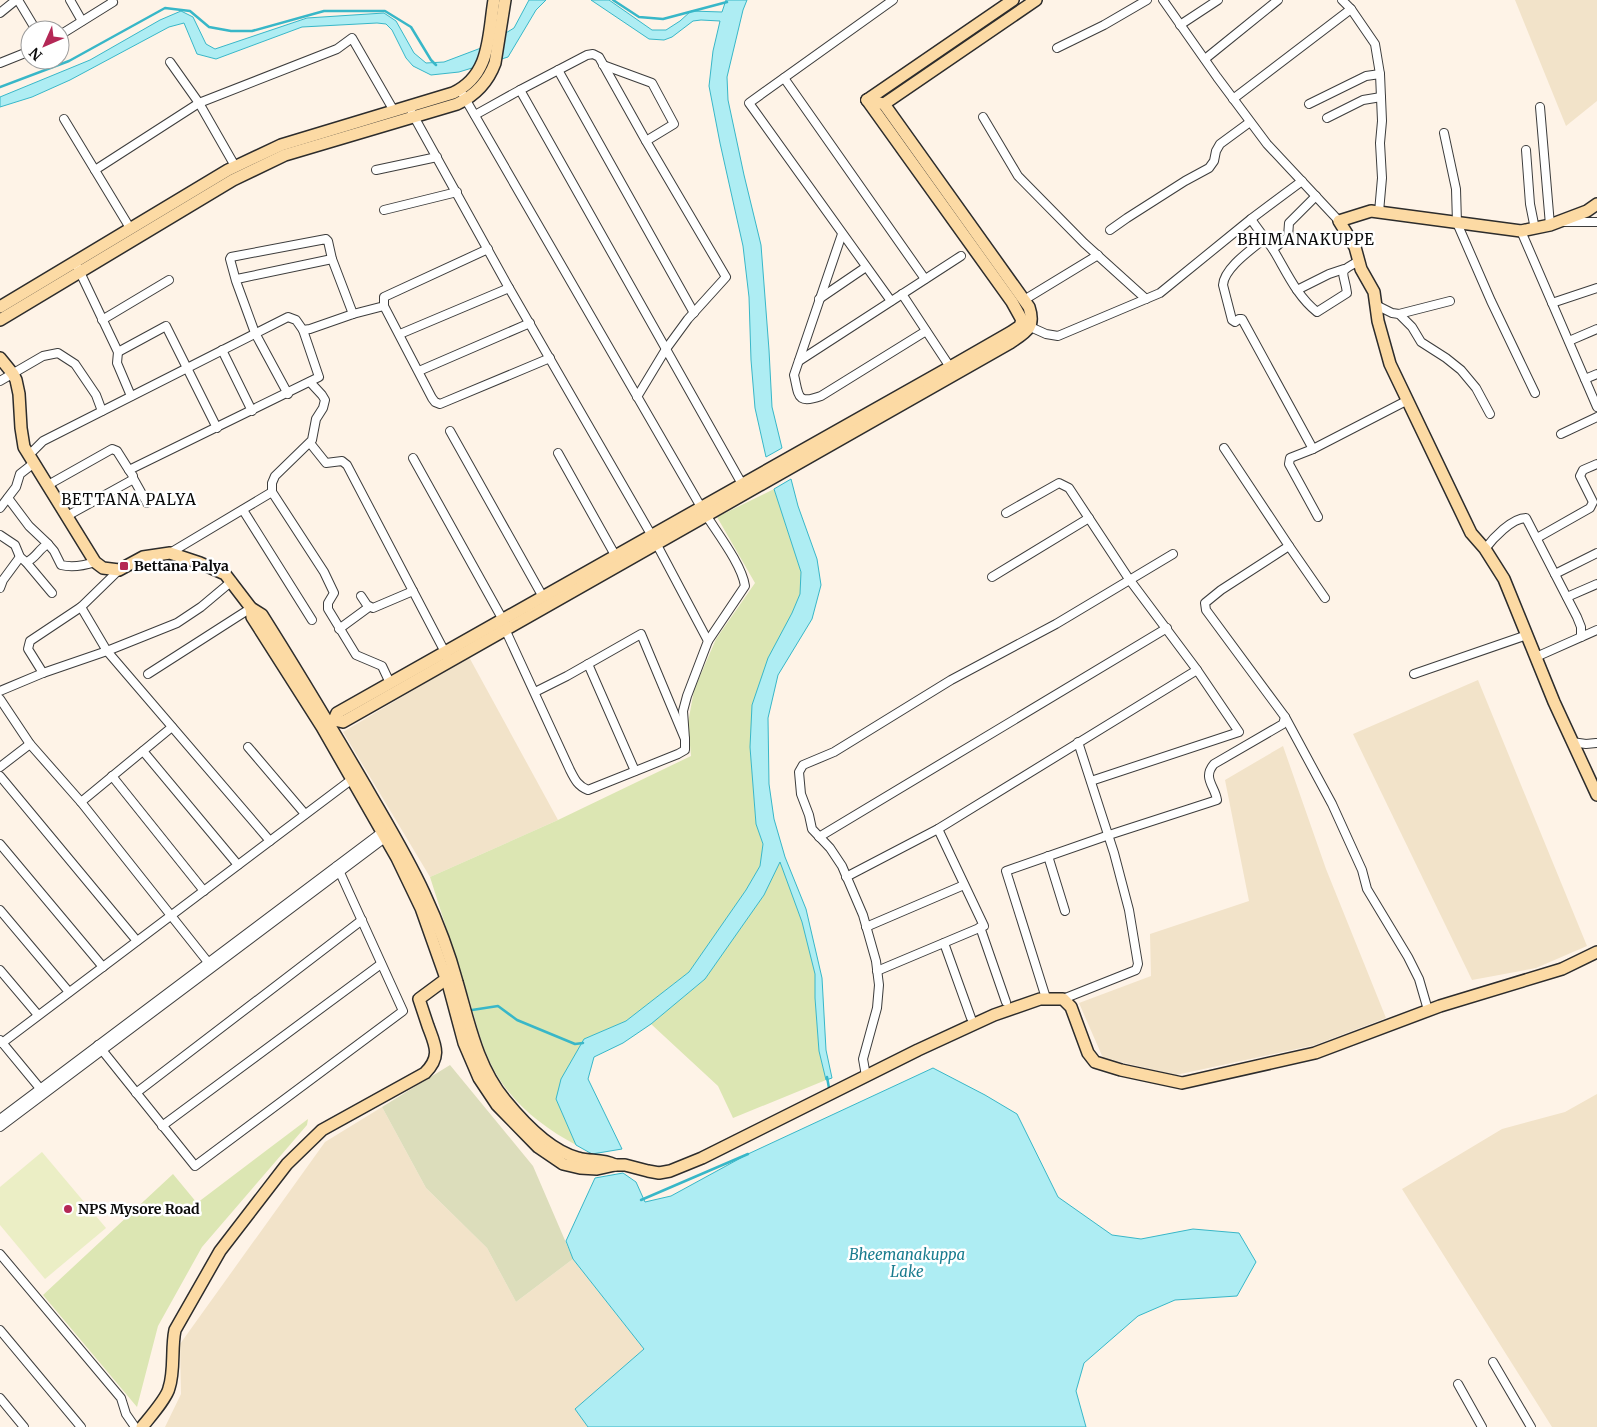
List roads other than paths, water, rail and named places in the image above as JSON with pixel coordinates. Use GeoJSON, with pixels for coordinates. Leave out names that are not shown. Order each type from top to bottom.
{"type":"FeatureCollection","features":[{"type":"Feature","properties":{"kind":"street"},"geometry":{"type":"LineString","coordinates":[[0,13],[17,0],[30,20]]}},
{"type":"Feature","properties":{"kind":"street"},"geometry":{"type":"LineString","coordinates":[[70,0],[82,21]]}},
{"type":"Feature","properties":{"kind":"street"},"geometry":{"type":"LineString","coordinates":[[70,29],[113,2],[112,0]]}},
{"type":"Feature","properties":{"kind":"street"},"geometry":{"type":"LineString","coordinates":[[463,94],[482,86],[493,69],[494,0]]}},
{"type":"Feature","properties":{"kind":"street"},"geometry":{"type":"LineString","coordinates":[[0,307],[78,267],[233,180],[285,155],[412,112],[458,104],[480,69],[505,0]]}},
{"type":"Feature","properties":{"kind":"street"},"geometry":{"type":"LineString","coordinates":[[891,302],[748,103],[893,0]]}},
{"type":"Feature","properties":{"kind":"street"},"geometry":{"type":"LineString","coordinates":[[868,100],[1012,0]]}},
{"type":"Feature","properties":{"kind":"street"},"geometry":{"type":"LineString","coordinates":[[884,104],[1036,0]]}},
{"type":"Feature","properties":{"kind":"street"},"geometry":{"type":"LineString","coordinates":[[1057,48],[1104,25],[1147,0]]}},
{"type":"Feature","properties":{"kind":"street"},"geometry":{"type":"LineString","coordinates":[[1163,0],[1266,144],[1339,220],[1356,247],[1361,269],[1374,292],[1378,321],[1390,364],[1471,533],[1485,549],[1504,579],[1572,742],[1597,795]]}},
{"type":"Feature","properties":{"kind":"street"},"geometry":{"type":"LineString","coordinates":[[1180,25],[1218,0]]}},
{"type":"Feature","properties":{"kind":"street"},"geometry":{"type":"LineString","coordinates":[[1205,59],[1278,0]]}},
{"type":"Feature","properties":{"kind":"street"},"geometry":{"type":"LineString","coordinates":[[1342,0],[1375,44],[1380,74],[1382,122],[1380,143],[1382,178],[1379,212]]}},
{"type":"Feature","properties":{"kind":"street"},"geometry":{"type":"LineString","coordinates":[[1233,98],[1350,9]]}},
{"type":"Feature","properties":{"kind":"street"},"geometry":{"type":"LineString","coordinates":[[95,170],[199,104],[337,49],[352,38],[394,111]]}},
{"type":"Feature","properties":{"kind":"street"},"geometry":{"type":"LineString","coordinates":[[475,115],[587,56],[593,54],[599,57],[646,142],[726,277],[694,313],[666,349],[637,397]]}},
{"type":"Feature","properties":{"kind":"street"},"geometry":{"type":"LineString","coordinates":[[0,63],[20,55]]}},
{"type":"Feature","properties":{"kind":"street"},"geometry":{"type":"LineString","coordinates":[[170,62],[199,104],[235,166]]}},
{"type":"Feature","properties":{"kind":"street"},"geometry":{"type":"LineString","coordinates":[[603,65],[652,83],[674,124],[646,142]]}},
{"type":"Feature","properties":{"kind":"street"},"geometry":{"type":"LineString","coordinates":[[558,70],[694,313]]}},
{"type":"Feature","properties":{"kind":"street"},"geometry":{"type":"LineString","coordinates":[[1309,104],[1366,76],[1380,74]]}},
{"type":"Feature","properties":{"kind":"street"},"geometry":{"type":"LineString","coordinates":[[784,78],[925,279]]}},
{"type":"Feature","properties":{"kind":"street"},"geometry":{"type":"LineString","coordinates":[[520,90],[742,484]]}},
{"type":"Feature","properties":{"kind":"street"},"geometry":{"type":"LineString","coordinates":[[413,458],[504,624],[576,782],[588,790],[685,750],[686,739],[683,711],[687,696],[708,641],[745,586],[744,578],[637,397],[463,94]]}},
{"type":"Feature","properties":{"kind":"street"},"geometry":{"type":"LineString","coordinates":[[1327,118],[1363,100],[1381,97]]}},
{"type":"Feature","properties":{"kind":"street"},"geometry":{"type":"LineString","coordinates":[[328,724],[343,722],[447,656],[786,465],[1010,343],[1032,317],[1029,307],[884,104],[868,100]]}},
{"type":"Feature","properties":{"kind":"street"},"geometry":{"type":"LineString","coordinates":[[868,100],[1012,302],[1025,325]]}},
{"type":"Feature","properties":{"kind":"street"},"geometry":{"type":"LineString","coordinates":[[1540,107],[1554,224]]}},
{"type":"Feature","properties":{"kind":"street"},"geometry":{"type":"LineString","coordinates":[[0,320],[78,267],[130,228],[235,166],[281,145],[394,111],[412,112]]}},
{"type":"Feature","properties":{"kind":"street"},"geometry":{"type":"LineString","coordinates":[[412,112],[509,288],[654,539],[708,641]]}},
{"type":"Feature","properties":{"kind":"street"},"geometry":{"type":"LineString","coordinates":[[983,117],[1018,176],[1077,236],[1146,299]]}},
{"type":"Feature","properties":{"kind":"street"},"geometry":{"type":"LineString","coordinates":[[64,119],[130,228]]}},
{"type":"Feature","properties":{"kind":"street"},"geometry":{"type":"LineString","coordinates":[[1110,230],[1208,168],[1214,161],[1220,144],[1250,122]]}},
{"type":"Feature","properties":{"kind":"street"},"geometry":{"type":"LineString","coordinates":[[1444,133],[1456,189],[1457,223],[1491,301],[1535,393]]}},
{"type":"Feature","properties":{"kind":"street"},"geometry":{"type":"LineString","coordinates":[[1526,150],[1530,204],[1535,229]]}},
{"type":"Feature","properties":{"kind":"street"},"geometry":{"type":"LineString","coordinates":[[376,170],[438,158]]}},
{"type":"Feature","properties":{"kind":"street"},"geometry":{"type":"LineString","coordinates":[[704,511],[742,484],[786,465],[1020,326],[1025,325],[1046,334],[1058,336],[1160,293],[1251,219],[1302,181]]}},
{"type":"Feature","properties":{"kind":"street"},"geometry":{"type":"LineString","coordinates":[[384,210],[457,192]]}},
{"type":"Feature","properties":{"kind":"street"},"geometry":{"type":"LineString","coordinates":[[1273,249],[1288,237],[1289,223],[1316,196]]}},
{"type":"Feature","properties":{"kind":"street"},"geometry":{"type":"LineString","coordinates":[[1339,220],[1371,211],[1521,231],[1554,224],[1597,204]]}},
{"type":"Feature","properties":{"kind":"street"},"geometry":{"type":"LineString","coordinates":[[1251,219],[1273,249],[1290,281],[1311,307],[1318,312],[1346,293],[1344,269]]}},
{"type":"Feature","properties":{"kind":"street"},"geometry":{"type":"LineString","coordinates":[[1554,224],[1597,222]]}},
{"type":"Feature","properties":{"kind":"street"},"geometry":{"type":"LineString","coordinates":[[1521,231],[1597,407]]}},
{"type":"Feature","properties":{"kind":"street"},"geometry":{"type":"LineString","coordinates":[[842,234],[794,375],[799,395],[808,401],[820,396],[926,330]]}},
{"type":"Feature","properties":{"kind":"street"},"geometry":{"type":"LineString","coordinates":[[288,394],[255,333],[230,261],[231,257],[326,239],[353,314]]}},
{"type":"Feature","properties":{"kind":"street"},"geometry":{"type":"LineString","coordinates":[[1264,239],[1234,264],[1223,281],[1223,285],[1232,320],[1235,322],[1242,319],[1313,449]]}},
{"type":"Feature","properties":{"kind":"street"},"geometry":{"type":"LineString","coordinates":[[488,249],[384,297],[384,306],[432,398],[437,404],[440,404],[550,358]]}},
{"type":"Feature","properties":{"kind":"street"},"geometry":{"type":"LineString","coordinates":[[1024,300],[1098,255]]}},
{"type":"Feature","properties":{"kind":"street"},"geometry":{"type":"LineString","coordinates":[[799,361],[961,256]]}},
{"type":"Feature","properties":{"kind":"street"},"geometry":{"type":"LineString","coordinates":[[236,279],[332,259]]}},
{"type":"Feature","properties":{"kind":"street"},"geometry":{"type":"LineString","coordinates":[[1297,290],[1329,274],[1344,269],[1359,260]]}},
{"type":"Feature","properties":{"kind":"street"},"geometry":{"type":"LineString","coordinates":[[78,267],[118,352],[117,364],[131,396]]}},
{"type":"Feature","properties":{"kind":"street"},"geometry":{"type":"LineString","coordinates":[[819,299],[866,267]]}},
{"type":"Feature","properties":{"kind":"street"},"geometry":{"type":"LineString","coordinates":[[102,320],[169,280]]}},
{"type":"Feature","properties":{"kind":"street"},"geometry":{"type":"LineString","coordinates":[[400,334],[509,288]]}},
{"type":"Feature","properties":{"kind":"street"},"geometry":{"type":"LineString","coordinates":[[1552,303],[1597,288]]}},
{"type":"Feature","properties":{"kind":"street"},"geometry":{"type":"LineString","coordinates":[[902,294],[950,367]]}},
{"type":"Feature","properties":{"kind":"street"},"geometry":{"type":"LineString","coordinates":[[1376,304],[1392,313],[1399,314],[1450,301]]}},
{"type":"Feature","properties":{"kind":"street"},"geometry":{"type":"LineString","coordinates":[[303,330],[384,306]]}},
{"type":"Feature","properties":{"kind":"street"},"geometry":{"type":"LineString","coordinates":[[1399,314],[1412,328],[1421,342],[1461,370],[1476,388],[1490,414]]}},
{"type":"Feature","properties":{"kind":"street"},"geometry":{"type":"LineString","coordinates":[[0,508],[16,487],[20,474],[43,442],[288,317],[296,320],[303,330],[320,377],[130,470]]}},
{"type":"Feature","properties":{"kind":"street"},"geometry":{"type":"LineString","coordinates":[[419,371],[530,323]]}},
{"type":"Feature","properties":{"kind":"street"},"geometry":{"type":"LineString","coordinates":[[118,352],[166,326],[217,428]]}},
{"type":"Feature","properties":{"kind":"street"},"geometry":{"type":"LineString","coordinates":[[1568,341],[1597,329]]}},
{"type":"Feature","properties":{"kind":"street"},"geometry":{"type":"LineString","coordinates":[[222,350],[252,411]]}},
{"type":"Feature","properties":{"kind":"street"},"geometry":{"type":"LineString","coordinates":[[0,382],[44,356],[58,352],[75,364],[96,395],[102,411]]}},
{"type":"Feature","properties":{"kind":"street"},"geometry":{"type":"LineString","coordinates":[[0,358],[13,374],[19,394],[20,428],[24,447],[95,562],[103,568],[119,570]]}},
{"type":"Feature","properties":{"kind":"street"},"geometry":{"type":"LineString","coordinates":[[1585,379],[1597,374]]}},
{"type":"Feature","properties":{"kind":"street"},"geometry":{"type":"LineString","coordinates":[[310,382],[325,400],[323,408],[316,418],[312,440],[275,476],[272,482],[272,492],[324,572],[334,593],[328,604],[328,609],[356,655],[382,666],[390,683]]}},
{"type":"Feature","properties":{"kind":"street"},"geometry":{"type":"LineString","coordinates":[[1318,517],[1288,461],[1290,458],[1313,449],[1408,400]]}},
{"type":"Feature","properties":{"kind":"street"},"geometry":{"type":"LineString","coordinates":[[1561,434],[1597,417]]}},
{"type":"Feature","properties":{"kind":"street"},"geometry":{"type":"LineString","coordinates":[[450,431],[543,597]]}},
{"type":"Feature","properties":{"kind":"street"},"geometry":{"type":"LineString","coordinates":[[310,443],[326,463],[342,461],[348,465],[447,656]]}},
{"type":"Feature","properties":{"kind":"street"},"geometry":{"type":"LineString","coordinates":[[1224,448],[1325,598]]}},
{"type":"Feature","properties":{"kind":"street"},"geometry":{"type":"LineString","coordinates":[[48,485],[112,449],[117,450],[130,470],[147,503]]}},
{"type":"Feature","properties":{"kind":"street"},"geometry":{"type":"LineString","coordinates":[[558,453],[616,556]]}},
{"type":"Feature","properties":{"kind":"street"},"geometry":{"type":"LineString","coordinates":[[1537,538],[1594,506],[1580,476],[1584,470],[1597,464]]}},
{"type":"Feature","properties":{"kind":"street"},"geometry":{"type":"LineString","coordinates":[[67,516],[133,478]]}},
{"type":"Feature","properties":{"kind":"street"},"geometry":{"type":"LineString","coordinates":[[1006,513],[1059,483],[1069,488],[1129,579],[1167,628],[1239,732],[1091,781]]}},
{"type":"Feature","properties":{"kind":"street"},"geometry":{"type":"LineString","coordinates":[[43,673],[28,649],[28,644],[81,607],[119,570],[143,558],[170,553],[272,492]]}},
{"type":"Feature","properties":{"kind":"street"},"geometry":{"type":"LineString","coordinates":[[8,498],[29,526],[54,551],[62,564],[70,567],[95,562]]}},
{"type":"Feature","properties":{"kind":"street"},"geometry":{"type":"LineString","coordinates":[[243,510],[312,620]]}},
{"type":"Feature","properties":{"kind":"street"},"geometry":{"type":"LineString","coordinates":[[992,577],[1089,518]]}},
{"type":"Feature","properties":{"kind":"street"},"geometry":{"type":"LineString","coordinates":[[1485,549],[1494,538],[1520,518],[1526,518],[1578,617],[1581,637]]}},
{"type":"Feature","properties":{"kind":"street"},"geometry":{"type":"LineString","coordinates":[[0,535],[15,545],[23,560],[52,593]]}},
{"type":"Feature","properties":{"kind":"street"},"geometry":{"type":"LineString","coordinates":[[504,624],[543,597],[616,556],[654,539]]}},
{"type":"Feature","properties":{"kind":"street"},"geometry":{"type":"LineString","coordinates":[[0,588],[3,580],[23,560],[31,560],[48,544]]}},
{"type":"Feature","properties":{"kind":"street"},"geometry":{"type":"LineString","coordinates":[[1289,546],[1220,590],[1205,603],[1206,610],[1284,717],[1332,804],[1351,844],[1368,889],[1419,979],[1428,1010]]}},
{"type":"Feature","properties":{"kind":"street"},"geometry":{"type":"LineString","coordinates":[[170,553],[225,574],[251,608],[262,615],[394,836],[424,892],[454,972],[469,1026],[490,1080],[522,1120],[558,1149],[580,1159],[606,1160],[615,1165]]}},
{"type":"Feature","properties":{"kind":"street"},"geometry":{"type":"LineString","coordinates":[[1555,574],[1597,553]]}},
{"type":"Feature","properties":{"kind":"street"},"geometry":{"type":"LineString","coordinates":[[866,1076],[863,1059],[877,1008],[876,961],[863,915],[838,859],[812,829],[801,794],[799,772],[803,765],[834,752],[951,680],[1056,624],[1174,554]]}},
{"type":"Feature","properties":{"kind":"street"},"geometry":{"type":"LineString","coordinates":[[0,691],[177,623],[201,607],[232,581]]}},
{"type":"Feature","properties":{"kind":"street"},"geometry":{"type":"LineString","coordinates":[[1567,597],[1597,584]]}},
{"type":"Feature","properties":{"kind":"street"},"geometry":{"type":"LineString","coordinates":[[340,629],[370,607],[374,608],[413,591]]}},
{"type":"Feature","properties":{"kind":"street"},"geometry":{"type":"LineString","coordinates":[[361,596],[370,607]]}},
{"type":"Feature","properties":{"kind":"street"},"geometry":{"type":"LineString","coordinates":[[81,607],[107,651],[270,841]]}},
{"type":"Feature","properties":{"kind":"street"},"geometry":{"type":"LineString","coordinates":[[148,674],[251,608]]}},
{"type":"Feature","properties":{"kind":"street"},"geometry":{"type":"LineString","coordinates":[[819,837],[1167,628]]}},
{"type":"Feature","properties":{"kind":"street"},"geometry":{"type":"LineString","coordinates":[[1536,657],[1597,630]]}},
{"type":"Feature","properties":{"kind":"street"},"geometry":{"type":"LineString","coordinates":[[535,692],[641,634],[686,739]]}},
{"type":"Feature","properties":{"kind":"street"},"geometry":{"type":"LineString","coordinates":[[1414,674],[1527,635]]}},
{"type":"Feature","properties":{"kind":"street"},"geometry":{"type":"LineString","coordinates":[[328,724],[337,713],[390,683],[447,656]]}},
{"type":"Feature","properties":{"kind":"street"},"geometry":{"type":"LineString","coordinates":[[588,664],[635,771]]}},
{"type":"Feature","properties":{"kind":"street"},"geometry":{"type":"LineString","coordinates":[[846,877],[938,829],[1197,670]]}},
{"type":"Feature","properties":{"kind":"street"},"geometry":{"type":"LineString","coordinates":[[0,699],[30,744],[80,802],[210,965]]}},
{"type":"Feature","properties":{"kind":"street"},"geometry":{"type":"LineString","coordinates":[[1046,998],[1006,871],[1108,834],[1217,800],[1208,780],[1209,769],[1214,764],[1283,724],[1284,717]]}},
{"type":"Feature","properties":{"kind":"street"},"geometry":{"type":"LineString","coordinates":[[328,724],[351,780],[384,834],[421,908],[446,979],[464,1043],[479,1078],[497,1105],[538,1147],[563,1164],[597,1169],[615,1165],[626,1165],[659,1172],[670,1171],[702,1158],[918,1050],[994,1015],[1040,999],[1063,999],[1136,970],[1138,964],[1129,910],[1114,852],[1078,742]]}},
{"type":"Feature","properties":{"kind":"street"},"geometry":{"type":"LineString","coordinates":[[80,802],[172,728]]}},
{"type":"Feature","properties":{"kind":"street"},"geometry":{"type":"LineString","coordinates":[[1572,742],[1596,743]]}},
{"type":"Feature","properties":{"kind":"street"},"geometry":{"type":"LineString","coordinates":[[0,767],[30,744]]}},
{"type":"Feature","properties":{"kind":"street"},"geometry":{"type":"LineString","coordinates":[[248,747],[305,814]]}},
{"type":"Feature","properties":{"kind":"street"},"geometry":{"type":"LineString","coordinates":[[143,751],[238,865]]}},
{"type":"Feature","properties":{"kind":"street"},"geometry":{"type":"LineString","coordinates":[[0,776],[137,941]]}},
{"type":"Feature","properties":{"kind":"street"},"geometry":{"type":"LineString","coordinates":[[112,776],[204,891]]}},
{"type":"Feature","properties":{"kind":"street"},"geometry":{"type":"LineString","coordinates":[[42,1091],[1,1042],[351,780]]}},
{"type":"Feature","properties":{"kind":"street"},"geometry":{"type":"LineString","coordinates":[[877,971],[984,926],[938,829]]}},
{"type":"Feature","properties":{"kind":"street"},"geometry":{"type":"LineString","coordinates":[[0,1119],[100,1048],[384,834]]}},
{"type":"Feature","properties":{"kind":"street"},"geometry":{"type":"LineString","coordinates":[[0,844],[103,967]]}},
{"type":"Feature","properties":{"kind":"street"},"geometry":{"type":"LineString","coordinates":[[1048,856],[1065,911]]}},
{"type":"Feature","properties":{"kind":"street"},"geometry":{"type":"LineString","coordinates":[[100,1048],[195,1166],[403,1011],[338,868]]}},
{"type":"Feature","properties":{"kind":"street"},"geometry":{"type":"LineString","coordinates":[[866,927],[964,884]]}},
{"type":"Feature","properties":{"kind":"street"},"geometry":{"type":"LineString","coordinates":[[0,910],[69,992]]}},
{"type":"Feature","properties":{"kind":"street"},"geometry":{"type":"LineString","coordinates":[[136,1094],[362,920]]}},
{"type":"Feature","properties":{"kind":"street"},"geometry":{"type":"LineString","coordinates":[[980,927],[1006,1002]]}},
{"type":"Feature","properties":{"kind":"street"},"geometry":{"type":"LineString","coordinates":[[944,942],[971,1018]]}},
{"type":"Feature","properties":{"kind":"street"},"geometry":{"type":"LineString","coordinates":[[1063,999],[1072,1006],[1088,1053],[1095,1062],[1121,1070],[1182,1083],[1315,1053],[1428,1010],[1562,969],[1597,952]]}},
{"type":"Feature","properties":{"kind":"street"},"geometry":{"type":"LineString","coordinates":[[162,1126],[381,964]]}},
{"type":"Feature","properties":{"kind":"street"},"geometry":{"type":"LineString","coordinates":[[0,970],[38,1016]]}},
{"type":"Feature","properties":{"kind":"street"},"geometry":{"type":"LineString","coordinates":[[142,1427],[169,1390],[173,1363],[172,1343],[175,1330],[220,1251],[286,1164],[322,1130],[425,1073],[432,1066],[436,1058],[436,1046],[419,1000],[446,979]]}},
{"type":"Feature","properties":{"kind":"street"},"geometry":{"type":"LineString","coordinates":[[0,1127],[42,1091]]}},
{"type":"Feature","properties":{"kind":"street"},"geometry":{"type":"LineString","coordinates":[[0,1254],[121,1398],[126,1414],[133,1424],[123,1427]]}},
{"type":"Feature","properties":{"kind":"street"},"geometry":{"type":"LineString","coordinates":[[0,1330],[81,1427]]}},
{"type":"Feature","properties":{"kind":"street"},"geometry":{"type":"LineString","coordinates":[[1493,1362],[1531,1427]]}},
{"type":"Feature","properties":{"kind":"street"},"geometry":{"type":"LineString","coordinates":[[1458,1384],[1482,1427]]}},
{"type":"Feature","properties":{"kind":"street"},"geometry":{"type":"LineString","coordinates":[[0,1398],[24,1427]]}},
{"type":"Feature","properties":{"kind":"water"},"geometry":{"type":"Polygon","coordinates":[[[529,0],[546,0],[536,10],[508,57],[459,72],[431,75],[413,66],[406,58],[392,30],[386,24],[302,27],[216,59],[197,54],[184,23],[169,27],[70,80],[32,97],[0,107],[0,97],[66,70],[70,70],[70,68],[90,60],[160,20],[181,11],[193,17],[206,44],[215,49],[307,18],[384,13],[396,21],[414,53],[426,63],[444,62],[481,48],[514,28],[529,0]]]}},
{"type":"Feature","properties":{"kind":"water"},"geometry":{"type":"Polygon","coordinates":[[[591,0],[609,0],[652,30],[666,30],[691,11],[722,12],[726,0],[747,0],[727,77],[728,100],[761,245],[772,407],[782,448],[766,457],[755,408],[749,297],[743,246],[709,86],[713,51],[720,21],[693,21],[672,37],[664,40],[649,39],[591,0]]]}},
{"type":"Feature","properties":{"kind":"water"},"geometry":{"type":"Polygon","coordinates":[[[791,479],[798,506],[817,559],[821,585],[812,619],[778,675],[768,718],[769,784],[774,819],[785,857],[806,909],[822,978],[826,1050],[832,1078],[826,1080],[819,1051],[815,974],[802,922],[780,862],[764,895],[705,979],[651,1024],[623,1043],[594,1057],[588,1079],[622,1149],[592,1154],[576,1145],[556,1099],[561,1079],[584,1039],[626,1021],[689,972],[746,890],[760,866],[763,844],[756,824],[750,747],[752,705],[768,658],[800,594],[801,572],[774,489],[791,479]]]}},
{"type":"Feature","properties":{"kind":"water","name":"Bheemanakuppa Lake"},"geometry":{"type":"Polygon","coordinates":[[[933,1068],[1017,1114],[1058,1197],[1112,1235],[1141,1239],[1193,1229],[1239,1233],[1256,1262],[1237,1296],[1175,1300],[1138,1316],[1084,1363],[1076,1391],[1086,1427],[588,1427],[575,1409],[644,1349],[573,1259],[566,1241],[595,1178],[623,1173],[636,1182],[645,1202],[671,1196],[748,1154],[933,1068]]]}},
{"type":"Feature","properties":{"kind":"waterway"},"geometry":{"type":"LineString","coordinates":[[613,0],[639,17],[663,19],[727,2]]}},
{"type":"Feature","properties":{"kind":"waterway"},"geometry":{"type":"LineString","coordinates":[[0,87],[69,61],[165,8],[190,11],[209,27],[231,31],[252,31],[324,11],[385,11],[411,27],[436,65]]}},
{"type":"Feature","properties":{"kind":"waterway"},"geometry":{"type":"LineString","coordinates":[[472,1010],[498,1006],[517,1020],[575,1044],[583,1043]]}},
{"type":"Feature","properties":{"kind":"waterway"},"geometry":{"type":"LineString","coordinates":[[827,1077],[829,1088]]}},
{"type":"Feature","properties":{"kind":"waterway"},"geometry":{"type":"LineString","coordinates":[[641,1200],[748,1154]]}},
{"type":"Feature","properties":{"kind":"place","name":"Bettana Palya"},"geometry":{"type":"Point","coordinates":[124,566]}},
{"type":"Feature","properties":{"kind":"place","name":"NPS Mysore Road"},"geometry":{"type":"Point","coordinates":[68,1209]}},
{"type":"Feature","properties":{"kind":"district","name":"BHIMANAKUPPE"},"geometry":{"type":"Point","coordinates":[1306,239]}},
{"type":"Feature","properties":{"kind":"district","name":"BETTANA PALYA"},"geometry":{"type":"Point","coordinates":[129,499]}}]}
